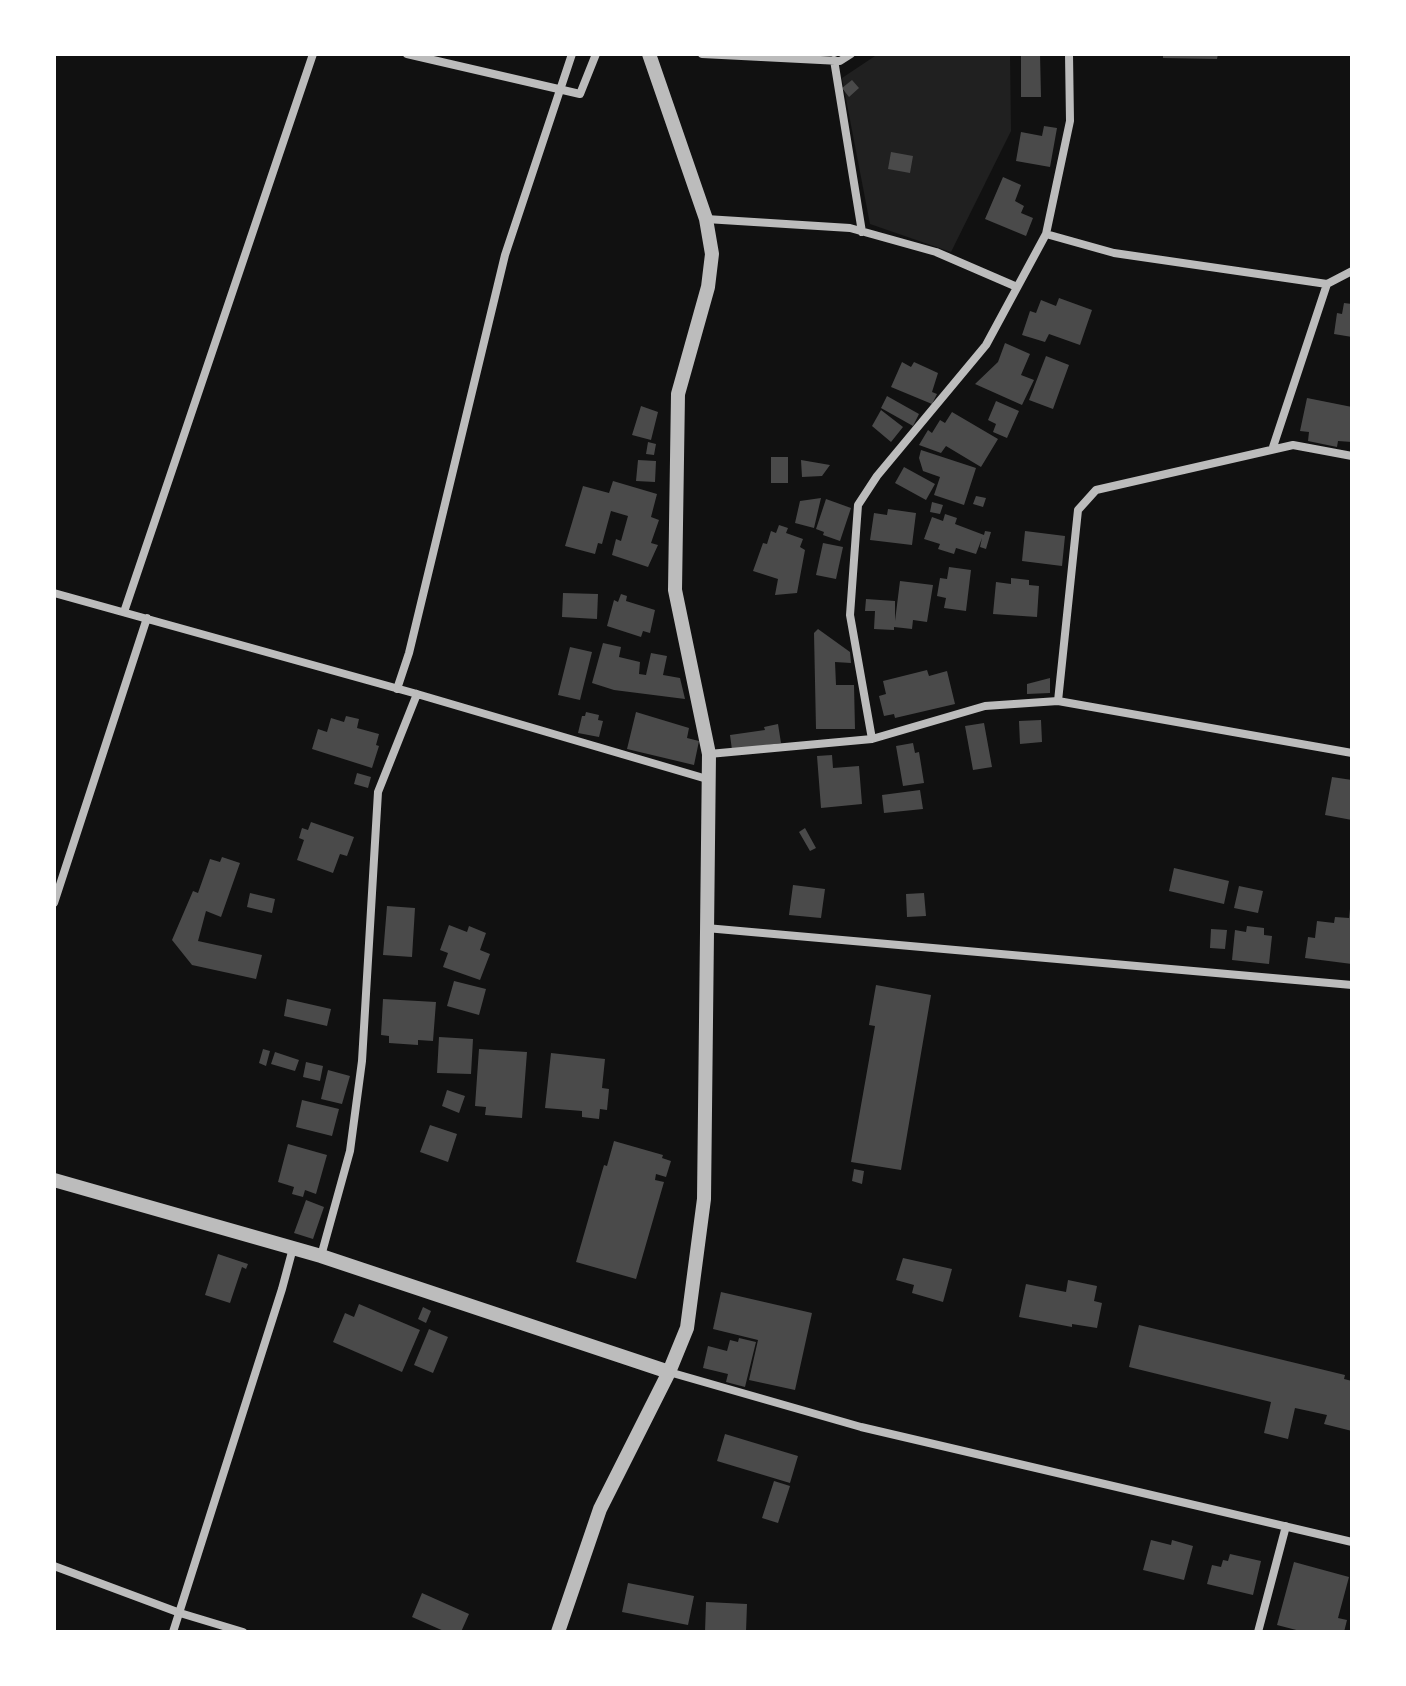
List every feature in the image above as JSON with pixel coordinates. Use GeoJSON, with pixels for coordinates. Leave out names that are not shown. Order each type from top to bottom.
{"type":"FeatureCollection","features":[{"type":"Feature","properties":{"kind":"street"},"geometry":{"type":"LineString","coordinates":[[124,612],[313,54]]}},
{"type":"Feature","properties":{"kind":"street"},"geometry":{"type":"LineString","coordinates":[[407,54],[580,94],[596,54]]}},
{"type":"Feature","properties":{"kind":"street"},"geometry":{"type":"LineString","coordinates":[[397,689],[413,638],[505,255],[572,54]]}},
{"type":"Feature","properties":{"kind":"street"},"geometry":{"type":"LineString","coordinates":[[558,1632],[600,1509],[669,1372],[687,1328],[704,1199],[709,754],[675,590],[678,394],[708,287],[712,254],[706,219],[649,54]]}},
{"type":"Feature","properties":{"kind":"street"},"geometry":{"type":"LineString","coordinates":[[702,54],[840,61],[851,54]]}},
{"type":"Feature","properties":{"kind":"street"},"geometry":{"type":"LineString","coordinates":[[872,739],[850,615],[858,505],[877,476],[986,345],[1046,234],[1070,121],[1069,54]]}},
{"type":"Feature","properties":{"kind":"street"},"geometry":{"type":"LineString","coordinates":[[834,60],[862,232]]}},
{"type":"Feature","properties":{"kind":"street"},"geometry":{"type":"LineString","coordinates":[[706,219],[850,228],[936,252],[1017,287]]}},
{"type":"Feature","properties":{"kind":"street"},"geometry":{"type":"LineString","coordinates":[[1046,234],[1114,253],[1327,284],[1352,271]]}},
{"type":"Feature","properties":{"kind":"street"},"geometry":{"type":"LineString","coordinates":[[1273,447],[1327,284]]}},
{"type":"Feature","properties":{"kind":"street"},"geometry":{"type":"LineString","coordinates":[[1058,701],[1078,510],[1096,490],[1273,447],[1293,445],[1352,456]]}},
{"type":"Feature","properties":{"kind":"street"},"geometry":{"type":"LineString","coordinates":[[54,593],[707,779]]}},
{"type":"Feature","properties":{"kind":"street"},"geometry":{"type":"LineString","coordinates":[[54,903],[147,618]]}},
{"type":"Feature","properties":{"kind":"street"},"geometry":{"type":"LineString","coordinates":[[321,1256],[350,1151],[362,1061],[378,792],[417,694]]}},
{"type":"Feature","properties":{"kind":"street"},"geometry":{"type":"LineString","coordinates":[[709,754],[872,739],[985,706],[1058,701],[1352,753]]}},
{"type":"Feature","properties":{"kind":"street"},"geometry":{"type":"LineString","coordinates":[[706,928],[1352,985]]}},
{"type":"Feature","properties":{"kind":"street"},"geometry":{"type":"LineString","coordinates":[[54,1180],[321,1256],[669,1372],[861,1427],[1352,1542]]}},
{"type":"Feature","properties":{"kind":"street"},"geometry":{"type":"LineString","coordinates":[[173,1632],[293,1248]]}},
{"type":"Feature","properties":{"kind":"street"},"geometry":{"type":"LineString","coordinates":[[1258,1632],[1286,1526]]}},
{"type":"Feature","properties":{"kind":"street"},"geometry":{"type":"LineString","coordinates":[[54,1566],[180,1613],[243,1632]]}},
{"type":"Feature","properties":{"kind":"shaded area"},"geometry":{"type":"Polygon","coordinates":[[[878,54],[1010,54],[1011,131],[951,252],[870,224],[842,78],[878,54]]]}},
{"type":"Feature","properties":{"kind":"building"},"geometry":{"type":"Polygon","coordinates":[[[1021,54],[1040,54],[1041,97],[1021,97],[1021,54]]]}},
{"type":"Feature","properties":{"kind":"building"},"geometry":{"type":"Polygon","coordinates":[[[1163,54],[1218,54],[1217,59],[1163,58],[1163,54]]]}},
{"type":"Feature","properties":{"kind":"building"},"geometry":{"type":"Polygon","coordinates":[[[852,80],[859,88],[849,97],[842,88],[852,80]]]}},
{"type":"Feature","properties":{"kind":"building"},"geometry":{"type":"Polygon","coordinates":[[[1044,126],[1057,128],[1050,167],[1016,161],[1021,132],[1042,136],[1044,126]]]}},
{"type":"Feature","properties":{"kind":"building"},"geometry":{"type":"Polygon","coordinates":[[[891,152],[913,156],[910,173],[888,169],[891,152]]]}},
{"type":"Feature","properties":{"kind":"building"},"geometry":{"type":"Polygon","coordinates":[[[1003,177],[1021,185],[1015,201],[1024,206],[1021,213],[1033,218],[1026,236],[985,219],[1003,177]]]}},
{"type":"Feature","properties":{"kind":"building"},"geometry":{"type":"Polygon","coordinates":[[[1059,298],[1092,310],[1080,345],[1049,334],[1045,342],[1022,335],[1030,311],[1036,313],[1041,300],[1056,306],[1059,298]]]}},
{"type":"Feature","properties":{"kind":"building"},"geometry":{"type":"Polygon","coordinates":[[[1344,303],[1352,304],[1352,337],[1334,334],[1337,313],[1342,314],[1344,303]]]}},
{"type":"Feature","properties":{"kind":"building"},"geometry":{"type":"Polygon","coordinates":[[[1005,343],[1030,354],[1021,375],[1034,380],[1022,405],[975,384],[998,362],[1005,343]]]}},
{"type":"Feature","properties":{"kind":"building"},"geometry":{"type":"Polygon","coordinates":[[[1046,356],[1069,365],[1053,409],[1029,400],[1046,356]]]}},
{"type":"Feature","properties":{"kind":"building"},"geometry":{"type":"Polygon","coordinates":[[[902,362],[911,367],[914,362],[938,373],[932,392],[937,394],[932,404],[891,387],[902,362]]]}},
{"type":"Feature","properties":{"kind":"building"},"geometry":{"type":"Polygon","coordinates":[[[887,396],[919,414],[913,426],[881,408],[887,396]]]}},
{"type":"Feature","properties":{"kind":"building"},"geometry":{"type":"Polygon","coordinates":[[[1307,398],[1352,407],[1352,442],[1338,441],[1337,447],[1308,441],[1309,432],[1300,431],[1307,398]]]}},
{"type":"Feature","properties":{"kind":"building"},"geometry":{"type":"Polygon","coordinates":[[[996,401],[1019,411],[1007,438],[993,432],[996,424],[988,420],[996,401]]]}},
{"type":"Feature","properties":{"kind":"building"},"geometry":{"type":"Polygon","coordinates":[[[641,406],[658,412],[651,440],[632,435],[641,406]]]}},
{"type":"Feature","properties":{"kind":"building"},"geometry":{"type":"Polygon","coordinates":[[[881,410],[903,427],[891,442],[872,426],[881,410]]]}},
{"type":"Feature","properties":{"kind":"building"},"geometry":{"type":"Polygon","coordinates":[[[952,412],[998,439],[981,467],[946,446],[941,453],[919,445],[928,430],[932,433],[940,420],[945,423],[952,412]]]}},
{"type":"Feature","properties":{"kind":"building"},"geometry":{"type":"Polygon","coordinates":[[[648,442],[656,444],[654,455],[646,454],[648,442]]]}},
{"type":"Feature","properties":{"kind":"building"},"geometry":{"type":"Polygon","coordinates":[[[921,450],[976,468],[964,505],[934,495],[940,477],[923,471],[919,458],[921,450]]]}},
{"type":"Feature","properties":{"kind":"building"},"geometry":{"type":"Polygon","coordinates":[[[771,457],[788,457],[788,483],[771,483],[771,457]]]}},
{"type":"Feature","properties":{"kind":"building"},"geometry":{"type":"Polygon","coordinates":[[[638,460],[656,461],[655,482],[636,481],[638,460]]]}},
{"type":"Feature","properties":{"kind":"building"},"geometry":{"type":"Polygon","coordinates":[[[801,460],[830,465],[822,476],[802,477],[801,460]]]}},
{"type":"Feature","properties":{"kind":"building"},"geometry":{"type":"Polygon","coordinates":[[[904,467],[935,484],[926,500],[895,483],[904,467]]]}},
{"type":"Feature","properties":{"kind":"building"},"geometry":{"type":"Polygon","coordinates":[[[613,481],[657,494],[651,517],[659,520],[651,543],[658,545],[648,567],[612,555],[616,539],[621,541],[628,516],[611,511],[602,544],[598,543],[595,554],[565,546],[583,486],[609,493],[613,481]]]}},
{"type":"Feature","properties":{"kind":"building"},"geometry":{"type":"Polygon","coordinates":[[[976,496],[986,498],[983,507],[973,504],[976,496]]]}},
{"type":"Feature","properties":{"kind":"building"},"geometry":{"type":"Polygon","coordinates":[[[821,498],[814,528],[795,523],[800,501],[821,498]]]}},
{"type":"Feature","properties":{"kind":"building"},"geometry":{"type":"Polygon","coordinates":[[[826,499],[851,508],[840,541],[816,529],[826,499]]]}},
{"type":"Feature","properties":{"kind":"building"},"geometry":{"type":"Polygon","coordinates":[[[932,502],[943,505],[940,514],[930,512],[932,502]]]}},
{"type":"Feature","properties":{"kind":"building"},"geometry":{"type":"Polygon","coordinates":[[[888,509],[916,513],[912,545],[870,540],[874,513],[887,515],[888,509]]]}},
{"type":"Feature","properties":{"kind":"building"},"geometry":{"type":"Polygon","coordinates":[[[945,514],[957,518],[955,524],[984,535],[985,531],[991,532],[986,549],[980,547],[982,538],[976,554],[956,548],[954,554],[938,549],[940,544],[924,539],[932,517],[943,521],[945,514]]]}},
{"type":"Feature","properties":{"kind":"building"},"geometry":{"type":"Polygon","coordinates":[[[779,525],[788,528],[786,533],[803,539],[800,547],[805,550],[797,593],[775,595],[778,579],[753,571],[763,543],[767,544],[771,531],[776,533],[779,525]]]}},
{"type":"Feature","properties":{"kind":"building"},"geometry":{"type":"Polygon","coordinates":[[[1025,531],[1065,536],[1062,566],[1022,561],[1025,531]]]}},
{"type":"Feature","properties":{"kind":"building"},"geometry":{"type":"Polygon","coordinates":[[[823,543],[843,547],[836,579],[816,575],[823,543]]]}},
{"type":"Feature","properties":{"kind":"building"},"geometry":{"type":"Polygon","coordinates":[[[949,567],[971,570],[966,611],[944,608],[946,598],[937,596],[940,578],[947,579],[949,567]]]}},
{"type":"Feature","properties":{"kind":"building"},"geometry":{"type":"Polygon","coordinates":[[[1011,578],[1029,580],[1029,585],[1039,586],[1037,617],[993,614],[996,582],[1011,584],[1011,578]]]}},
{"type":"Feature","properties":{"kind":"building"},"geometry":{"type":"Polygon","coordinates":[[[900,581],[933,585],[927,622],[913,620],[912,629],[874,629],[875,611],[865,611],[866,599],[895,601],[895,621],[900,581]]]}},
{"type":"Feature","properties":{"kind":"building"},"geometry":{"type":"Polygon","coordinates":[[[563,593],[598,594],[597,619],[562,617],[563,593]]]}},
{"type":"Feature","properties":{"kind":"building"},"geometry":{"type":"Polygon","coordinates":[[[621,594],[627,596],[626,601],[655,610],[650,633],[643,631],[641,637],[607,626],[614,600],[618,602],[621,594]]]}},
{"type":"Feature","properties":{"kind":"building"},"geometry":{"type":"Polygon","coordinates":[[[818,629],[850,652],[851,663],[835,662],[836,685],[854,685],[855,729],[816,729],[814,633],[818,629]]]}},
{"type":"Feature","properties":{"kind":"building"},"geometry":{"type":"Polygon","coordinates":[[[603,643],[621,647],[619,657],[640,662],[639,674],[646,675],[651,653],[667,656],[663,675],[680,678],[685,699],[614,690],[592,683],[603,643]]]}},
{"type":"Feature","properties":{"kind":"building"},"geometry":{"type":"Polygon","coordinates":[[[570,647],[592,652],[580,700],[558,695],[570,647]]]}},
{"type":"Feature","properties":{"kind":"building"},"geometry":{"type":"Polygon","coordinates":[[[927,670],[929,676],[947,671],[955,704],[895,718],[894,714],[884,716],[879,696],[886,694],[883,681],[927,670]]]}},
{"type":"Feature","properties":{"kind":"building"},"geometry":{"type":"Polygon","coordinates":[[[1050,678],[1050,693],[1027,694],[1027,684],[1050,678]]]}},
{"type":"Feature","properties":{"kind":"building"},"geometry":{"type":"Polygon","coordinates":[[[586,712],[599,715],[598,720],[603,721],[599,737],[578,733],[586,712]]]}},
{"type":"Feature","properties":{"kind":"building"},"geometry":{"type":"Polygon","coordinates":[[[636,712],[689,728],[687,738],[699,741],[694,765],[627,749],[636,712]]]}},
{"type":"Feature","properties":{"kind":"building"},"geometry":{"type":"Polygon","coordinates":[[[346,716],[359,719],[357,728],[379,734],[376,745],[379,746],[372,768],[312,749],[318,729],[327,732],[331,718],[344,722],[346,716]]]}},
{"type":"Feature","properties":{"kind":"building"},"geometry":{"type":"Polygon","coordinates":[[[1041,720],[1042,742],[1020,744],[1019,721],[1041,720]]]}},
{"type":"Feature","properties":{"kind":"building"},"geometry":{"type":"Polygon","coordinates":[[[984,723],[992,767],[973,770],[965,726],[984,723]]]}},
{"type":"Feature","properties":{"kind":"building"},"geometry":{"type":"Polygon","coordinates":[[[778,724],[781,743],[732,750],[730,735],[765,730],[764,727],[778,724]]]}},
{"type":"Feature","properties":{"kind":"building"},"geometry":{"type":"Polygon","coordinates":[[[913,743],[915,753],[919,752],[924,783],[903,786],[896,746],[913,743]]]}},
{"type":"Feature","properties":{"kind":"building"},"geometry":{"type":"Polygon","coordinates":[[[832,755],[833,768],[859,766],[862,804],[821,808],[817,756],[832,755]]]}},
{"type":"Feature","properties":{"kind":"building"},"geometry":{"type":"Polygon","coordinates":[[[357,773],[371,777],[368,788],[354,784],[357,773]]]}},
{"type":"Feature","properties":{"kind":"building"},"geometry":{"type":"Polygon","coordinates":[[[1332,777],[1352,780],[1352,820],[1325,815],[1332,777]]]}},
{"type":"Feature","properties":{"kind":"building"},"geometry":{"type":"Polygon","coordinates":[[[920,790],[923,809],[884,813],[882,795],[920,790]]]}},
{"type":"Feature","properties":{"kind":"building"},"geometry":{"type":"Polygon","coordinates":[[[311,822],[354,837],[347,856],[340,854],[333,873],[297,860],[304,840],[299,838],[302,828],[308,830],[311,822]]]}},
{"type":"Feature","properties":{"kind":"building"},"geometry":{"type":"Polygon","coordinates":[[[805,828],[816,848],[810,851],[799,832],[805,828]]]}},
{"type":"Feature","properties":{"kind":"building"},"geometry":{"type":"Polygon","coordinates":[[[222,857],[240,863],[221,917],[206,911],[198,941],[262,955],[256,979],[192,965],[172,940],[193,891],[198,893],[210,859],[220,862],[222,857]]]}},
{"type":"Feature","properties":{"kind":"building"},"geometry":{"type":"Polygon","coordinates":[[[1174,868],[1229,881],[1224,904],[1169,891],[1174,868]]]}},
{"type":"Feature","properties":{"kind":"building"},"geometry":{"type":"Polygon","coordinates":[[[793,885],[825,889],[821,918],[789,915],[793,885]]]}},
{"type":"Feature","properties":{"kind":"building"},"geometry":{"type":"Polygon","coordinates":[[[1239,886],[1263,891],[1258,913],[1234,908],[1239,886]]]}},
{"type":"Feature","properties":{"kind":"building"},"geometry":{"type":"Polygon","coordinates":[[[250,893],[275,899],[272,913],[247,907],[250,893]]]}},
{"type":"Feature","properties":{"kind":"building"},"geometry":{"type":"Polygon","coordinates":[[[924,893],[926,916],[907,917],[906,894],[924,893]]]}},
{"type":"Feature","properties":{"kind":"building"},"geometry":{"type":"Polygon","coordinates":[[[387,906],[415,908],[412,957],[383,955],[387,906]]]}},
{"type":"Feature","properties":{"kind":"building"},"geometry":{"type":"Polygon","coordinates":[[[1350,909],[1352,964],[1305,958],[1308,937],[1315,938],[1317,921],[1334,923],[1335,917],[1349,918],[1350,909]]]}},
{"type":"Feature","properties":{"kind":"building"},"geometry":{"type":"Polygon","coordinates":[[[449,925],[467,932],[469,926],[486,933],[480,950],[490,954],[480,980],[443,967],[448,953],[440,950],[449,925]]]}},
{"type":"Feature","properties":{"kind":"building"},"geometry":{"type":"Polygon","coordinates":[[[1247,926],[1264,928],[1264,935],[1272,936],[1269,964],[1232,960],[1235,930],[1246,932],[1247,926]]]}},
{"type":"Feature","properties":{"kind":"building"},"geometry":{"type":"Polygon","coordinates":[[[1211,929],[1227,930],[1225,949],[1210,948],[1211,929]]]}},
{"type":"Feature","properties":{"kind":"building"},"geometry":{"type":"Polygon","coordinates":[[[454,981],[486,989],[479,1015],[447,1006],[454,981]]]}},
{"type":"Feature","properties":{"kind":"building"},"geometry":{"type":"Polygon","coordinates":[[[876,985],[931,995],[901,1170],[851,1162],[875,1026],[869,1025],[876,985]]]}},
{"type":"Feature","properties":{"kind":"building"},"geometry":{"type":"Polygon","coordinates":[[[287,999],[331,1009],[327,1026],[284,1016],[287,999]]]}},
{"type":"Feature","properties":{"kind":"building"},"geometry":{"type":"Polygon","coordinates":[[[383,999],[436,1002],[433,1041],[418,1040],[418,1045],[389,1043],[389,1036],[381,1035],[383,999]]]}},
{"type":"Feature","properties":{"kind":"building"},"geometry":{"type":"Polygon","coordinates":[[[439,1037],[473,1039],[471,1074],[437,1073],[439,1037]]]}},
{"type":"Feature","properties":{"kind":"building"},"geometry":{"type":"Polygon","coordinates":[[[263,1049],[270,1051],[266,1066],[259,1063],[263,1049]]]}},
{"type":"Feature","properties":{"kind":"building"},"geometry":{"type":"Polygon","coordinates":[[[479,1049],[527,1052],[522,1118],[485,1115],[486,1107],[475,1106],[479,1049]]]}},
{"type":"Feature","properties":{"kind":"building"},"geometry":{"type":"Polygon","coordinates":[[[275,1052],[299,1060],[295,1071],[271,1064],[275,1052]]]}},
{"type":"Feature","properties":{"kind":"building"},"geometry":{"type":"Polygon","coordinates":[[[551,1053],[605,1059],[602,1088],[609,1089],[607,1110],[600,1109],[599,1119],[582,1117],[582,1111],[545,1108],[551,1053]]]}},
{"type":"Feature","properties":{"kind":"building"},"geometry":{"type":"Polygon","coordinates":[[[306,1062],[323,1066],[320,1081],[303,1077],[306,1062]]]}},
{"type":"Feature","properties":{"kind":"building"},"geometry":{"type":"Polygon","coordinates":[[[328,1070],[350,1076],[342,1104],[321,1099],[328,1070]]]}},
{"type":"Feature","properties":{"kind":"building"},"geometry":{"type":"Polygon","coordinates":[[[447,1090],[465,1096],[459,1113],[442,1106],[447,1090]]]}},
{"type":"Feature","properties":{"kind":"building"},"geometry":{"type":"Polygon","coordinates":[[[302,1100],[339,1109],[332,1136],[296,1127],[302,1100]]]}},
{"type":"Feature","properties":{"kind":"building"},"geometry":{"type":"Polygon","coordinates":[[[430,1125],[457,1134],[448,1162],[420,1152],[430,1125]]]}},
{"type":"Feature","properties":{"kind":"building"},"geometry":{"type":"Polygon","coordinates":[[[614,1141],[663,1155],[662,1158],[671,1161],[666,1177],[656,1174],[655,1180],[664,1182],[636,1279],[576,1262],[614,1141]]]}},
{"type":"Feature","properties":{"kind":"building"},"geometry":{"type":"Polygon","coordinates":[[[288,1144],[327,1155],[316,1194],[305,1190],[303,1197],[292,1194],[294,1187],[278,1182],[288,1144]]]}},
{"type":"Feature","properties":{"kind":"building"},"geometry":{"type":"Polygon","coordinates":[[[854,1169],[864,1171],[862,1184],[852,1181],[854,1169]]]}},
{"type":"Feature","properties":{"kind":"building"},"geometry":{"type":"Polygon","coordinates":[[[306,1200],[324,1207],[313,1239],[294,1233],[306,1200]]]}},
{"type":"Feature","properties":{"kind":"building"},"geometry":{"type":"Polygon","coordinates":[[[218,1254],[248,1264],[246,1269],[242,1267],[230,1303],[205,1295],[218,1254]]]}},
{"type":"Feature","properties":{"kind":"building"},"geometry":{"type":"Polygon","coordinates":[[[903,1258],[952,1269],[943,1302],[912,1293],[914,1285],[896,1280],[903,1258]]]}},
{"type":"Feature","properties":{"kind":"building"},"geometry":{"type":"Polygon","coordinates":[[[1068,1280],[1097,1286],[1094,1301],[1102,1303],[1097,1328],[1072,1324],[1072,1327],[1019,1317],[1026,1284],[1066,1292],[1068,1280]]]}},
{"type":"Feature","properties":{"kind":"building"},"geometry":{"type":"Polygon","coordinates":[[[721,1292],[812,1313],[795,1390],[749,1380],[758,1340],[713,1329],[721,1292]]]}},
{"type":"Feature","properties":{"kind":"building"},"geometry":{"type":"Polygon","coordinates":[[[359,1304],[420,1330],[402,1372],[333,1342],[345,1313],[354,1317],[359,1304]]]}},
{"type":"Feature","properties":{"kind":"building"},"geometry":{"type":"Polygon","coordinates":[[[423,1307],[431,1311],[426,1323],[418,1319],[423,1307]]]}},
{"type":"Feature","properties":{"kind":"building"},"geometry":{"type":"Polygon","coordinates":[[[1139,1325],[1345,1375],[1344,1379],[1352,1381],[1352,1431],[1324,1424],[1327,1415],[1295,1408],[1288,1439],[1264,1433],[1271,1402],[1129,1367],[1139,1325]]]}},
{"type":"Feature","properties":{"kind":"building"},"geometry":{"type":"Polygon","coordinates":[[[429,1329],[448,1337],[433,1373],[414,1365],[429,1329]]]}},
{"type":"Feature","properties":{"kind":"building"},"geometry":{"type":"Polygon","coordinates":[[[739,1338],[756,1342],[745,1387],[726,1382],[728,1374],[703,1368],[708,1346],[727,1351],[730,1340],[738,1342],[739,1338]]]}},
{"type":"Feature","properties":{"kind":"building"},"geometry":{"type":"Polygon","coordinates":[[[725,1434],[798,1456],[790,1483],[717,1461],[725,1434]]]}},
{"type":"Feature","properties":{"kind":"building"},"geometry":{"type":"Polygon","coordinates":[[[774,1481],[790,1486],[778,1523],[762,1518],[774,1481]]]}},
{"type":"Feature","properties":{"kind":"building"},"geometry":{"type":"Polygon","coordinates":[[[1151,1540],[1171,1545],[1172,1540],[1193,1546],[1184,1580],[1143,1570],[1151,1540]]]}},
{"type":"Feature","properties":{"kind":"building"},"geometry":{"type":"Polygon","coordinates":[[[1230,1554],[1261,1561],[1253,1595],[1207,1584],[1212,1565],[1221,1567],[1230,1554]]]}},
{"type":"Feature","properties":{"kind":"building"},"geometry":{"type":"Polygon","coordinates":[[[1294,1562],[1349,1577],[1338,1618],[1347,1620],[1344,1632],[1304,1632],[1277,1625],[1294,1562]]]}},
{"type":"Feature","properties":{"kind":"building"},"geometry":{"type":"Polygon","coordinates":[[[628,1583],[694,1596],[688,1625],[622,1612],[628,1583]]]}},
{"type":"Feature","properties":{"kind":"building"},"geometry":{"type":"Polygon","coordinates":[[[422,1593],[469,1614],[461,1632],[446,1632],[412,1617],[422,1593]]]}},
{"type":"Feature","properties":{"kind":"building"},"geometry":{"type":"Polygon","coordinates":[[[706,1602],[747,1604],[746,1632],[705,1632],[706,1602]]]}}]}
